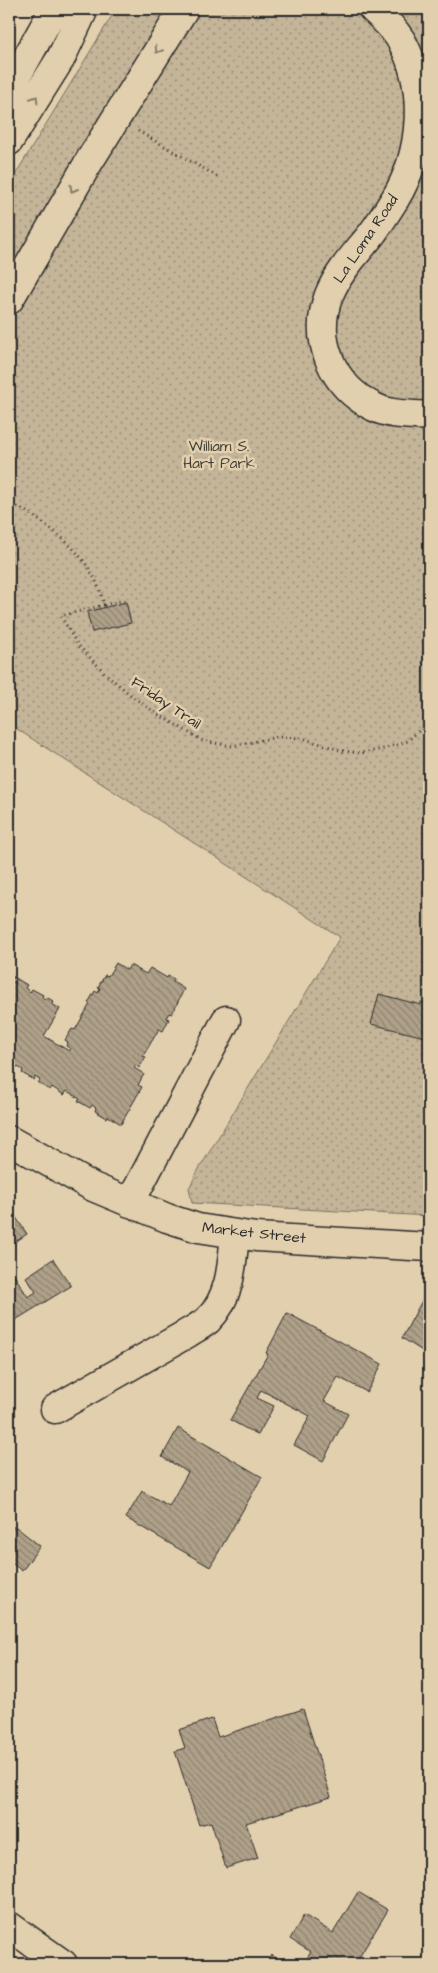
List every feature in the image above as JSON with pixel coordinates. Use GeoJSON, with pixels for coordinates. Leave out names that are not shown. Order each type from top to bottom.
{"type":"FeatureCollection","features":[{"type":"Feature","properties":{"kind":"street"},"geometry":{"type":"LineString","coordinates":[[9,90],[54,9]]}},
{"type":"Feature","properties":{"kind":"street"},"geometry":{"type":"LineString","coordinates":[[9,141],[61,58],[84,9]]}},
{"type":"Feature","properties":{"kind":"street"},"geometry":{"type":"LineString","coordinates":[[9,300],[116,118],[184,9]]}},
{"type":"Feature","properties":{"kind":"street","name":"La Loma Road"},"geometry":{"type":"LineString","coordinates":[[373,9],[400,39],[410,63],[416,86],[419,113],[417,134],[412,162],[396,197],[374,231],[340,272],[329,295],[324,310],[325,349],[332,368],[344,385],[374,408],[392,413],[429,416]]}},
{"type":"Feature","properties":{"kind":"street"},"geometry":{"type":"LineString","coordinates":[[130,1203],[226,1020]]}},
{"type":"Feature","properties":{"kind":"street","name":"Market Street"},"geometry":{"type":"LineString","coordinates":[[9,1140],[93,1187],[167,1218],[198,1228],[235,1234],[429,1247]]}},
{"type":"Feature","properties":{"kind":"street"},"geometry":{"type":"LineString","coordinates":[[56,1409],[208,1320],[222,1301],[230,1278],[235,1234]]}},
{"type":"Feature","properties":{"kind":"street"},"geometry":{"type":"LineString","coordinates":[[9,1926],[63,1964]]}},
{"type":"Feature","properties":{"kind":"path"},"geometry":{"type":"LineString","coordinates":[[116,118],[220,178]]}},
{"type":"Feature","properties":{"kind":"path"},"geometry":{"type":"LineString","coordinates":[[9,501],[55,531],[78,554],[98,582],[104,605],[128,599]]}},
{"type":"Feature","properties":{"kind":"path","name":"Friday Trail"},"geometry":{"type":"LineString","coordinates":[[104,605],[61,616],[77,644],[106,674],[133,697],[203,741],[232,746],[278,737],[302,738],[343,751],[361,753],[384,749],[407,741],[429,722]]}},
{"type":"Feature","properties":{"kind":"green space","name":"William S. Hart Park"},"geometry":{"type":"Polygon","coordinates":[[[116,9],[429,9],[429,1216],[192,1203],[189,1188],[199,1169],[340,937],[9,724],[9,185],[116,9]]]}},
{"type":"Feature","properties":{"kind":"building"},"geometry":{"type":"Polygon","coordinates":[[[126,602],[131,623],[92,632],[87,612],[126,602]]]}},
{"type":"Feature","properties":{"kind":"building"},"geometry":{"type":"Polygon","coordinates":[[[116,963],[127,970],[130,965],[146,974],[150,968],[167,978],[168,976],[174,979],[173,982],[184,989],[172,1014],[169,1013],[166,1018],[169,1019],[163,1031],[159,1029],[143,1056],[146,1057],[139,1068],[136,1065],[134,1068],[144,1074],[138,1085],[142,1087],[121,1124],[95,1111],[96,1108],[92,1105],[90,1108],[78,1101],[80,1099],[67,1091],[64,1095],[52,1087],[50,1090],[38,1083],[40,1080],[35,1077],[34,1080],[22,1073],[23,1070],[9,1062],[9,975],[14,977],[12,981],[14,983],[17,979],[27,985],[25,988],[30,992],[32,989],[43,995],[42,998],[44,1000],[46,997],[53,1001],[52,1004],[60,1009],[44,1036],[69,1051],[70,1048],[66,1046],[68,1042],[65,1040],[72,1029],[75,1030],[95,991],[98,993],[100,988],[98,987],[105,975],[108,976],[116,963]]]}},
{"type":"Feature","properties":{"kind":"building"},"geometry":{"type":"Polygon","coordinates":[[[379,994],[421,1005],[421,1002],[428,1004],[429,1038],[371,1024],[379,994]]]}},
{"type":"Feature","properties":{"kind":"building"},"geometry":{"type":"Polygon","coordinates":[[[9,1207],[27,1234],[9,1246],[9,1207]]]}},
{"type":"Feature","properties":{"kind":"building"},"geometry":{"type":"Polygon","coordinates":[[[53,1259],[71,1286],[9,1324],[9,1267],[28,1297],[36,1292],[26,1277],[53,1259]]]}},
{"type":"Feature","properties":{"kind":"building"},"geometry":{"type":"Polygon","coordinates":[[[425,1295],[429,1297],[429,1353],[424,1352],[402,1338],[425,1295]]]}},
{"type":"Feature","properties":{"kind":"building"},"geometry":{"type":"Polygon","coordinates":[[[287,1313],[382,1364],[367,1392],[338,1377],[324,1401],[348,1414],[323,1461],[294,1445],[310,1416],[261,1390],[257,1398],[274,1406],[258,1435],[230,1420],[268,1354],[266,1353],[287,1313]]]}},
{"type":"Feature","properties":{"kind":"building"},"geometry":{"type":"Polygon","coordinates":[[[178,1428],[262,1477],[210,1567],[126,1518],[142,1491],[169,1506],[188,1472],[162,1457],[178,1428]]]}},
{"type":"Feature","properties":{"kind":"building"},"geometry":{"type":"Polygon","coordinates":[[[9,1524],[16,1527],[40,1546],[22,1571],[9,1561],[9,1524]]]}},
{"type":"Feature","properties":{"kind":"building"},"geometry":{"type":"Polygon","coordinates":[[[303,1709],[331,1797],[246,1823],[258,1858],[226,1868],[211,1822],[199,1825],[175,1751],[185,1748],[179,1730],[212,1719],[218,1737],[303,1709]]]}},
{"type":"Feature","properties":{"kind":"building"},"geometry":{"type":"Polygon","coordinates":[[[358,1892],[388,1910],[355,1964],[303,1964],[311,1952],[290,1939],[304,1915],[333,1933],[358,1892]]]}},
{"type":"Feature","properties":{"kind":"building"},"geometry":{"type":"Polygon","coordinates":[[[271,1955],[286,1964],[266,1964],[271,1955]]]}}]}
